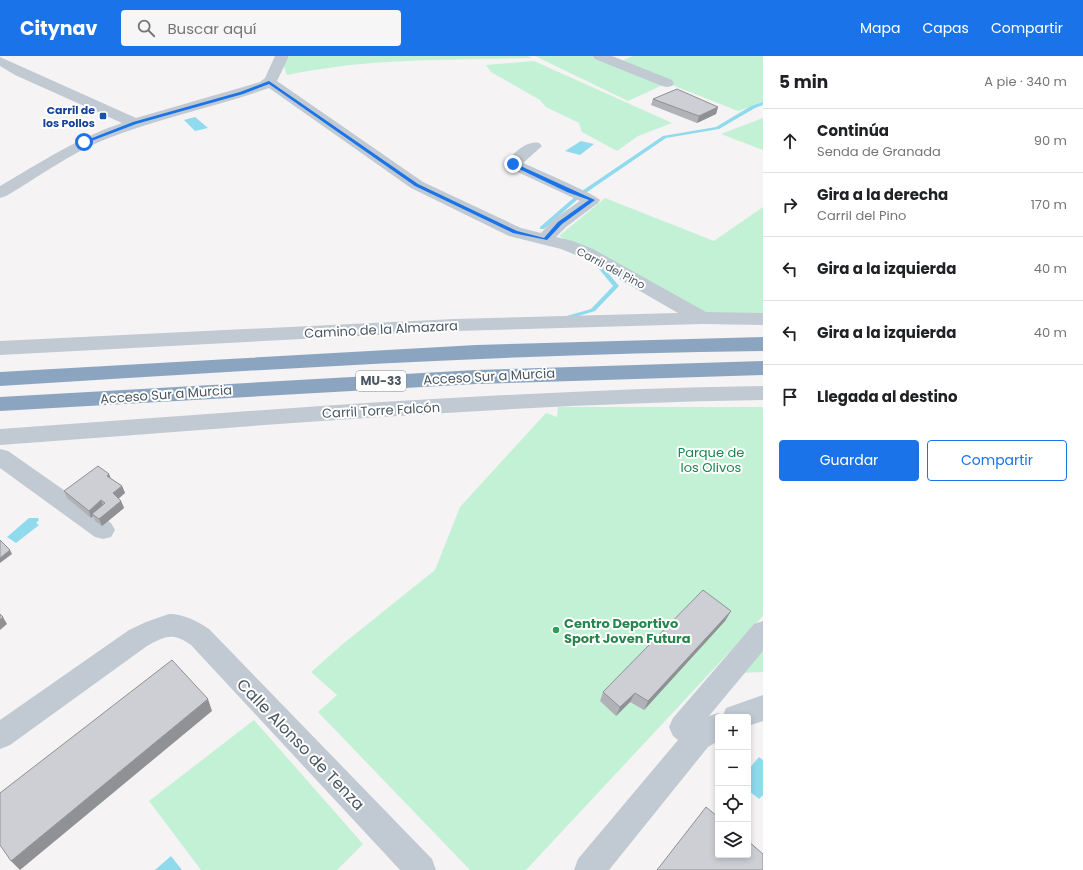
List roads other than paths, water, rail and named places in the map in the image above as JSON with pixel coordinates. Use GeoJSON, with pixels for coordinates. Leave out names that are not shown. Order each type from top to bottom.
{"type":"FeatureCollection","features":[{"type":"Feature","properties":{"kind":"highway","name":"Acceso Sur a Murcia"},"geometry":{"type":"LineString","coordinates":[[0,379],[478,352],[669,345],[763,344]]}},
{"type":"Feature","properties":{"kind":"highway","name":"Acceso Sur a Murcia"},"geometry":{"type":"LineString","coordinates":[[0,404],[572,372],[763,368]]}},
{"type":"Feature","properties":{"kind":"street"},"geometry":{"type":"LineString","coordinates":[[0,193],[84,142],[134,123],[241,93],[269,82],[272,79],[275,68],[282,56]]}},
{"type":"Feature","properties":{"kind":"street"},"geometry":{"type":"LineString","coordinates":[[600,56],[667,83]]}},
{"type":"Feature","properties":{"kind":"street"},"geometry":{"type":"LineString","coordinates":[[0,61],[20,72],[134,123]]}},
{"type":"Feature","properties":{"kind":"street","name":"Carril del Pino"},"geometry":{"type":"LineString","coordinates":[[269,82],[417,185],[515,232],[567,245],[587,253],[702,318]]}},
{"type":"Feature","properties":{"kind":"street"},"geometry":{"type":"LineString","coordinates":[[534,146],[513,164],[569,191],[592,200],[560,223],[545,239]]}},
{"type":"Feature","properties":{"kind":"street","name":"Camino de la Almazara"},"geometry":{"type":"LineString","coordinates":[[0,348],[454,325],[702,318],[763,319]]}},
{"type":"Feature","properties":{"kind":"street","name":"Carril Torre Falcón"},"geometry":{"type":"LineString","coordinates":[[0,437],[377,409],[702,394],[763,393]]}},
{"type":"Feature","properties":{"kind":"street"},"geometry":{"type":"LineString","coordinates":[[0,457],[103,530]]}},
{"type":"Feature","properties":{"kind":"street","name":"Calle Alonso de Tenza"},"geometry":{"type":"LineString","coordinates":[[0,736],[138,638],[157,629],[177,625],[191,629],[421,870]]}},
{"type":"Feature","properties":{"kind":"street"},"geometry":{"type":"LineString","coordinates":[[589,870],[708,732],[683,727],[763,632]]}},
{"type":"Feature","properties":{"kind":"street"},"geometry":{"type":"LineString","coordinates":[[745,714],[763,708]]}},
{"type":"Feature","properties":{"kind":"water"},"geometry":{"type":"Polygon","coordinates":[[[195,117],[208,128],[195,131],[184,120],[195,117]]]}},
{"type":"Feature","properties":{"kind":"water"},"geometry":{"type":"Polygon","coordinates":[[[581,141],[594,144],[580,155],[565,151],[581,141]]]}},
{"type":"Feature","properties":{"kind":"water"},"geometry":{"type":"Polygon","coordinates":[[[29,518],[38,518],[39,520],[36,523],[39,525],[16,543],[7,537],[29,518]]]}},
{"type":"Feature","properties":{"kind":"water"},"geometry":{"type":"Polygon","coordinates":[[[759,757],[763,760],[763,795],[759,799],[751,792],[751,766],[759,757]]]}},
{"type":"Feature","properties":{"kind":"water"},"geometry":{"type":"Polygon","coordinates":[[[171,856],[182,870],[155,870],[171,856]]]}},
{"type":"Feature","properties":{"kind":"waterway"},"geometry":{"type":"LineString","coordinates":[[585,191],[665,137],[717,128],[753,107],[763,103]]}},
{"type":"Feature","properties":{"kind":"waterway"},"geometry":{"type":"LineString","coordinates":[[542,228],[577,197]]}},
{"type":"Feature","properties":{"kind":"waterway"},"geometry":{"type":"LineString","coordinates":[[565,318],[593,310],[616,286],[598,264]]}},
{"type":"Feature","properties":{"kind":"place","name":"Carril de los Pollos"},"geometry":{"type":"Point","coordinates":[103,116]}},
{"type":"Feature","properties":{"kind":"place","name":"Centro Deportivo Sport Joven Futura"},"geometry":{"type":"Point","coordinates":[556,630]}},
{"type":"Feature","properties":{"kind":"park label","name":"Parque de los Olivos"},"geometry":{"type":"Point","coordinates":[711,460]}}]}
